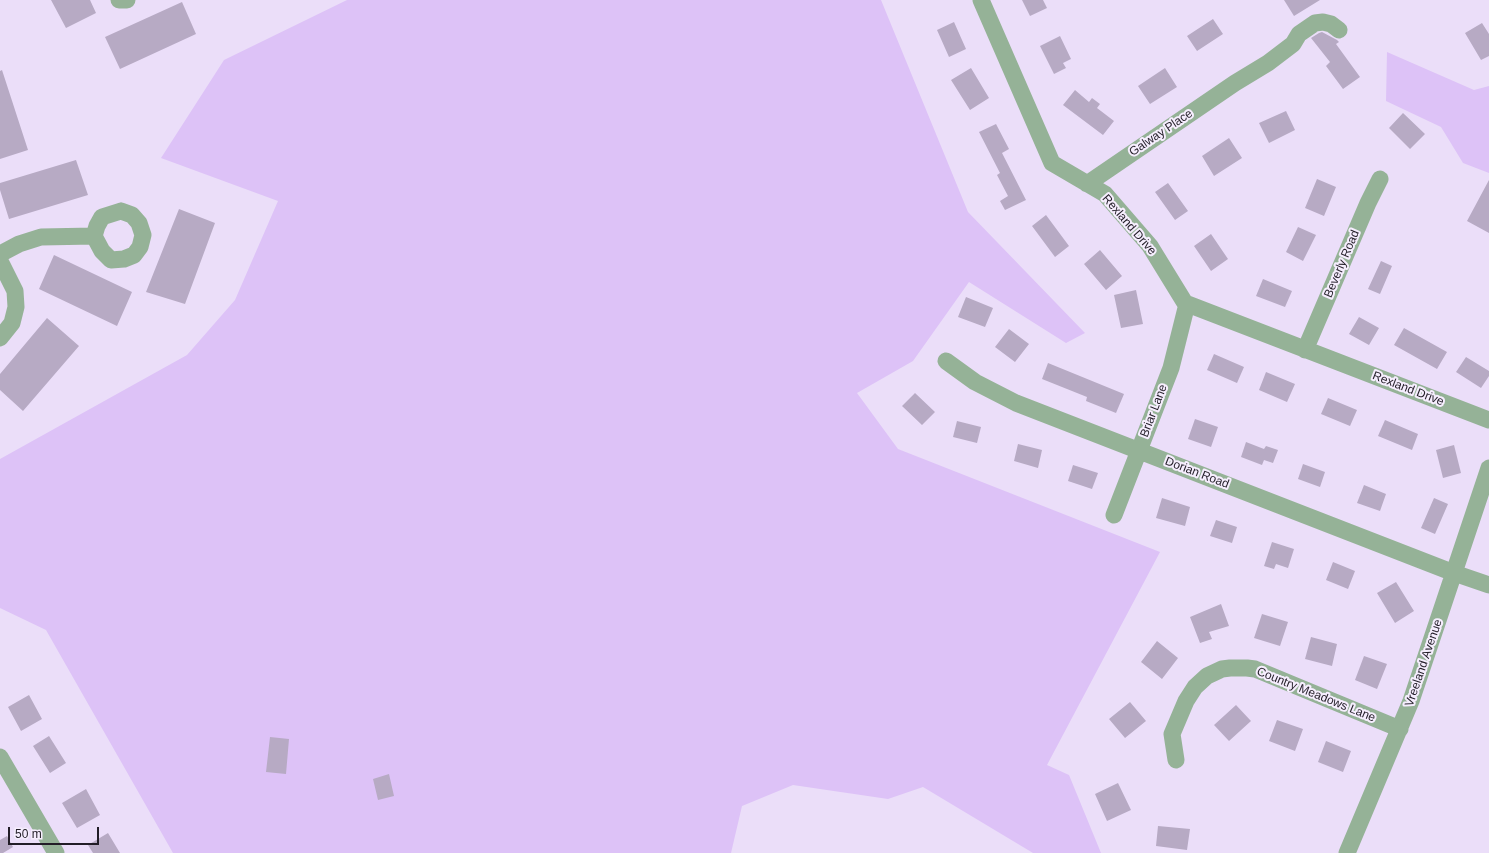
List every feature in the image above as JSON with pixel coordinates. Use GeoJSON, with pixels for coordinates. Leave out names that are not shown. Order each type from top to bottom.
{"type":"FeatureCollection","features":[{"type":"Feature","properties":{"kind":"street"},"geometry":{"type":"LineString","coordinates":[[119,0],[127,0]]}},
{"type":"Feature","properties":{"kind":"street","name":"Rexland Drive"},"geometry":{"type":"LineString","coordinates":[[981,0],[1052,163],[1105,194],[1150,246],[1187,304],[1489,420]]}},
{"type":"Feature","properties":{"kind":"street","name":"Galway Place"},"geometry":{"type":"LineString","coordinates":[[1087,184],[1235,83],[1268,63],[1293,44],[1299,34],[1315,23],[1324,22],[1331,24],[1339,30]]}},
{"type":"Feature","properties":{"kind":"street","name":"Beverly Road"},"geometry":{"type":"LineString","coordinates":[[1305,350],[1368,203],[1380,179]]}},
{"type":"Feature","properties":{"kind":"street"},"geometry":{"type":"LineString","coordinates":[[0,254],[19,244],[42,237],[94,236]]}},
{"type":"Feature","properties":{"kind":"street"},"geometry":{"type":"LineString","coordinates":[[0,261],[12,283],[16,299],[15,315],[12,323],[0,338]]}},
{"type":"Feature","properties":{"kind":"street","name":"Briar Lane"},"geometry":{"type":"LineString","coordinates":[[1114,515],[1171,368],[1187,304]]}},
{"type":"Feature","properties":{"kind":"street","name":"Dorian Road"},"geometry":{"type":"LineString","coordinates":[[946,361],[975,382],[1016,403],[1454,573],[1489,585]]}},
{"type":"Feature","properties":{"kind":"street","name":"Vreeland Avenue"},"geometry":{"type":"LineString","coordinates":[[1347,853],[1411,701],[1489,468]]}},
{"type":"Feature","properties":{"kind":"street","name":"Country Meadows Lane"},"geometry":{"type":"LineString","coordinates":[[1176,760],[1172,734],[1186,701],[1195,687],[1204,679],[1214,672],[1230,668],[1243,667],[1255,669],[1400,729]]}},
{"type":"Feature","properties":{"kind":"street"},"geometry":{"type":"LineString","coordinates":[[0,757],[56,853]]}},
{"type":"Feature","properties":{"kind":"shaded area"},"geometry":{"type":"Polygon","coordinates":[[[347,0],[881,0],[968,212],[1085,333],[1066,343],[969,282],[913,361],[857,393],[898,449],[1160,552],[1047,765],[1069,775],[1101,853],[1033,853],[923,787],[888,799],[793,785],[742,806],[731,853],[173,853],[46,630],[0,608],[0,459],[187,355],[235,300],[278,201],[161,158],[224,60],[347,0]]]}},
{"type":"Feature","properties":{"kind":"shaded area"},"geometry":{"type":"Polygon","coordinates":[[[1387,52],[1474,90],[1489,86],[1489,173],[1463,163],[1441,127],[1386,101],[1387,52]]]}},
{"type":"Feature","properties":{"kind":"building"},"geometry":{"type":"Polygon","coordinates":[[[51,0],[90,0],[96,13],[66,28],[51,0]]]}},
{"type":"Feature","properties":{"kind":"building"},"geometry":{"type":"Polygon","coordinates":[[[1022,0],[1043,0],[1047,8],[1030,16],[1022,0]]]}},
{"type":"Feature","properties":{"kind":"building"},"geometry":{"type":"Polygon","coordinates":[[[1284,0],[1320,0],[1294,16],[1284,0]]]}},
{"type":"Feature","properties":{"kind":"building"},"geometry":{"type":"Polygon","coordinates":[[[182,2],[196,34],[120,69],[105,37],[182,2]]]}},
{"type":"Feature","properties":{"kind":"building"},"geometry":{"type":"Polygon","coordinates":[[[1213,19],[1223,34],[1197,51],[1187,36],[1213,19]]]}},
{"type":"Feature","properties":{"kind":"building"},"geometry":{"type":"Polygon","coordinates":[[[954,22],[966,49],[949,57],[937,30],[954,22]]]}},
{"type":"Feature","properties":{"kind":"building"},"geometry":{"type":"Polygon","coordinates":[[[1482,23],[1489,34],[1489,56],[1481,60],[1465,33],[1482,23]]]}},
{"type":"Feature","properties":{"kind":"building"},"geometry":{"type":"Polygon","coordinates":[[[1322,32],[1339,42],[1336,44],[1360,77],[1343,89],[1326,66],[1330,62],[1311,38],[1322,32]]]}},
{"type":"Feature","properties":{"kind":"building"},"geometry":{"type":"Polygon","coordinates":[[[1060,36],[1071,59],[1063,63],[1066,68],[1054,74],[1040,46],[1060,36]]]}},
{"type":"Feature","properties":{"kind":"building"},"geometry":{"type":"Polygon","coordinates":[[[971,68],[989,98],[970,110],[951,80],[971,68]]]}},
{"type":"Feature","properties":{"kind":"building"},"geometry":{"type":"Polygon","coordinates":[[[1165,68],[1177,87],[1150,104],[1138,86],[1165,68]]]}},
{"type":"Feature","properties":{"kind":"building"},"geometry":{"type":"Polygon","coordinates":[[[2,70],[28,150],[0,159],[0,71],[2,70]]]}},
{"type":"Feature","properties":{"kind":"building"},"geometry":{"type":"Polygon","coordinates":[[[1075,90],[1089,102],[1092,98],[1100,104],[1097,108],[1114,121],[1103,135],[1063,105],[1075,90]]]}},
{"type":"Feature","properties":{"kind":"building"},"geometry":{"type":"Polygon","coordinates":[[[1286,111],[1295,130],[1269,143],[1259,123],[1286,111]]]}},
{"type":"Feature","properties":{"kind":"building"},"geometry":{"type":"Polygon","coordinates":[[[1403,113],[1425,134],[1410,149],[1389,128],[1403,113]]]}},
{"type":"Feature","properties":{"kind":"building"},"geometry":{"type":"Polygon","coordinates":[[[996,124],[1009,149],[1002,153],[1026,200],[1005,210],[1000,201],[1008,196],[997,175],[1000,173],[979,132],[996,124]]]}},
{"type":"Feature","properties":{"kind":"building"},"geometry":{"type":"Polygon","coordinates":[[[1229,138],[1242,158],[1214,176],[1202,156],[1229,138]]]}},
{"type":"Feature","properties":{"kind":"building"},"geometry":{"type":"Polygon","coordinates":[[[76,160],[88,195],[9,219],[0,190],[0,183],[76,160]]]}},
{"type":"Feature","properties":{"kind":"building"},"geometry":{"type":"Polygon","coordinates":[[[1317,179],[1336,187],[1324,216],[1305,208],[1317,179]]]}},
{"type":"Feature","properties":{"kind":"building"},"geometry":{"type":"Polygon","coordinates":[[[1489,180],[1489,233],[1467,221],[1489,180]]]}},
{"type":"Feature","properties":{"kind":"building"},"geometry":{"type":"Polygon","coordinates":[[[1168,183],[1188,211],[1175,220],[1155,192],[1168,183]]]}},
{"type":"Feature","properties":{"kind":"building"},"geometry":{"type":"Polygon","coordinates":[[[179,209],[215,223],[185,304],[146,292],[179,209]]]}},
{"type":"Feature","properties":{"kind":"building"},"geometry":{"type":"Polygon","coordinates":[[[1046,215],[1069,246],[1055,257],[1032,226],[1046,215]]]}},
{"type":"Feature","properties":{"kind":"building"},"geometry":{"type":"Polygon","coordinates":[[[1298,227],[1316,235],[1303,261],[1286,252],[1298,227]]]}},
{"type":"Feature","properties":{"kind":"building"},"geometry":{"type":"Polygon","coordinates":[[[1211,234],[1228,259],[1211,271],[1194,246],[1211,234]]]}},
{"type":"Feature","properties":{"kind":"building"},"geometry":{"type":"Polygon","coordinates":[[[1100,250],[1122,276],[1106,290],[1084,264],[1100,250]]]}},
{"type":"Feature","properties":{"kind":"building"},"geometry":{"type":"Polygon","coordinates":[[[54,255],[132,292],[117,326],[39,289],[54,255]]]}},
{"type":"Feature","properties":{"kind":"building"},"geometry":{"type":"Polygon","coordinates":[[[1381,261],[1392,266],[1380,294],[1368,289],[1381,261]]]}},
{"type":"Feature","properties":{"kind":"building"},"geometry":{"type":"Polygon","coordinates":[[[1263,279],[1292,291],[1285,307],[1256,296],[1263,279]]]}},
{"type":"Feature","properties":{"kind":"building"},"geometry":{"type":"Polygon","coordinates":[[[1136,290],[1143,324],[1121,328],[1114,295],[1136,290]]]}},
{"type":"Feature","properties":{"kind":"building"},"geometry":{"type":"Polygon","coordinates":[[[966,297],[993,308],[985,327],[958,317],[966,297]]]}},
{"type":"Feature","properties":{"kind":"building"},"geometry":{"type":"Polygon","coordinates":[[[1359,317],[1379,328],[1369,345],[1349,334],[1359,317]]]}},
{"type":"Feature","properties":{"kind":"building"},"geometry":{"type":"Polygon","coordinates":[[[47,318],[79,346],[23,411],[0,390],[0,374],[47,318]]]}},
{"type":"Feature","properties":{"kind":"building"},"geometry":{"type":"Polygon","coordinates":[[[1404,328],[1447,352],[1437,369],[1394,345],[1404,328]]]}},
{"type":"Feature","properties":{"kind":"building"},"geometry":{"type":"Polygon","coordinates":[[[1009,329],[1029,344],[1015,362],[995,347],[1009,329]]]}},
{"type":"Feature","properties":{"kind":"building"},"geometry":{"type":"Polygon","coordinates":[[[1214,354],[1244,367],[1237,383],[1207,370],[1214,354]]]}},
{"type":"Feature","properties":{"kind":"building"},"geometry":{"type":"Polygon","coordinates":[[[1466,357],[1489,371],[1489,376],[1481,388],[1456,372],[1466,357]]]}},
{"type":"Feature","properties":{"kind":"building"},"geometry":{"type":"Polygon","coordinates":[[[1048,363],[1124,394],[1116,413],[1086,401],[1087,397],[1042,379],[1048,363]]]}},
{"type":"Feature","properties":{"kind":"building"},"geometry":{"type":"Polygon","coordinates":[[[1266,372],[1295,384],[1287,402],[1259,390],[1266,372]]]}},
{"type":"Feature","properties":{"kind":"building"},"geometry":{"type":"Polygon","coordinates":[[[915,393],[935,412],[922,425],[902,406],[915,393]]]}},
{"type":"Feature","properties":{"kind":"building"},"geometry":{"type":"Polygon","coordinates":[[[1328,398],[1357,410],[1350,426],[1321,414],[1328,398]]]}},
{"type":"Feature","properties":{"kind":"building"},"geometry":{"type":"Polygon","coordinates":[[[1195,419],[1218,427],[1211,447],[1188,439],[1195,419]]]}},
{"type":"Feature","properties":{"kind":"building"},"geometry":{"type":"Polygon","coordinates":[[[1385,420],[1418,434],[1412,450],[1378,436],[1385,420]]]}},
{"type":"Feature","properties":{"kind":"building"},"geometry":{"type":"Polygon","coordinates":[[[957,421],[981,427],[977,443],[953,437],[957,421]]]}},
{"type":"Feature","properties":{"kind":"building"},"geometry":{"type":"Polygon","coordinates":[[[1246,442],[1264,449],[1266,446],[1278,450],[1273,463],[1264,460],[1262,465],[1241,457],[1246,442]]]}},
{"type":"Feature","properties":{"kind":"building"},"geometry":{"type":"Polygon","coordinates":[[[1018,444],[1042,450],[1038,468],[1014,461],[1018,444]]]}},
{"type":"Feature","properties":{"kind":"building"},"geometry":{"type":"Polygon","coordinates":[[[1454,445],[1461,473],[1443,478],[1436,450],[1454,445]]]}},
{"type":"Feature","properties":{"kind":"building"},"geometry":{"type":"Polygon","coordinates":[[[1303,464],[1325,472],[1320,487],[1298,479],[1303,464]]]}},
{"type":"Feature","properties":{"kind":"building"},"geometry":{"type":"Polygon","coordinates":[[[1073,465],[1098,473],[1092,489],[1068,481],[1073,465]]]}},
{"type":"Feature","properties":{"kind":"building"},"geometry":{"type":"Polygon","coordinates":[[[1364,485],[1386,494],[1380,511],[1357,503],[1364,485]]]}},
{"type":"Feature","properties":{"kind":"building"},"geometry":{"type":"Polygon","coordinates":[[[1162,498],[1190,507],[1185,526],[1156,518],[1162,498]]]}},
{"type":"Feature","properties":{"kind":"building"},"geometry":{"type":"Polygon","coordinates":[[[1434,498],[1448,504],[1435,534],[1421,528],[1434,498]]]}},
{"type":"Feature","properties":{"kind":"building"},"geometry":{"type":"Polygon","coordinates":[[[1216,520],[1237,527],[1232,543],[1210,536],[1216,520]]]}},
{"type":"Feature","properties":{"kind":"building"},"geometry":{"type":"Polygon","coordinates":[[[1272,542],[1294,549],[1288,568],[1276,564],[1274,569],[1264,566],[1272,542]]]}},
{"type":"Feature","properties":{"kind":"building"},"geometry":{"type":"Polygon","coordinates":[[[1333,562],[1355,571],[1348,589],[1326,580],[1333,562]]]}},
{"type":"Feature","properties":{"kind":"building"},"geometry":{"type":"Polygon","coordinates":[[[1396,582],[1414,611],[1395,623],[1377,593],[1396,582]]]}},
{"type":"Feature","properties":{"kind":"building"},"geometry":{"type":"Polygon","coordinates":[[[1221,604],[1229,626],[1209,632],[1212,639],[1200,643],[1190,617],[1221,604]]]}},
{"type":"Feature","properties":{"kind":"building"},"geometry":{"type":"Polygon","coordinates":[[[1262,614],[1288,622],[1280,646],[1254,638],[1262,614]]]}},
{"type":"Feature","properties":{"kind":"building"},"geometry":{"type":"Polygon","coordinates":[[[1311,637],[1337,644],[1332,666],[1305,659],[1311,637]]]}},
{"type":"Feature","properties":{"kind":"building"},"geometry":{"type":"Polygon","coordinates":[[[1157,641],[1178,658],[1162,679],[1141,662],[1157,641]]]}},
{"type":"Feature","properties":{"kind":"building"},"geometry":{"type":"Polygon","coordinates":[[[1364,656],[1387,664],[1377,689],[1355,680],[1364,656]]]}},
{"type":"Feature","properties":{"kind":"building"},"geometry":{"type":"Polygon","coordinates":[[[29,695],[42,719],[21,731],[8,707],[29,695]]]}},
{"type":"Feature","properties":{"kind":"building"},"geometry":{"type":"Polygon","coordinates":[[[1130,702],[1146,721],[1125,738],[1109,719],[1130,702]]]}},
{"type":"Feature","properties":{"kind":"building"},"geometry":{"type":"Polygon","coordinates":[[[1236,705],[1251,721],[1229,741],[1214,725],[1236,705]]]}},
{"type":"Feature","properties":{"kind":"building"},"geometry":{"type":"Polygon","coordinates":[[[1277,720],[1303,729],[1295,751],[1269,741],[1277,720]]]}},
{"type":"Feature","properties":{"kind":"building"},"geometry":{"type":"Polygon","coordinates":[[[49,736],[66,763],[50,773],[33,746],[49,736]]]}},
{"type":"Feature","properties":{"kind":"building"},"geometry":{"type":"Polygon","coordinates":[[[270,737],[289,739],[286,774],[266,772],[270,737]]]}},
{"type":"Feature","properties":{"kind":"building"},"geometry":{"type":"Polygon","coordinates":[[[1326,741],[1351,751],[1343,772],[1318,762],[1326,741]]]}},
{"type":"Feature","properties":{"kind":"building"},"geometry":{"type":"Polygon","coordinates":[[[389,774],[394,796],[378,800],[373,779],[389,774]]]}},
{"type":"Feature","properties":{"kind":"building"},"geometry":{"type":"Polygon","coordinates":[[[1118,783],[1131,810],[1107,821],[1095,794],[1118,783]]]}},
{"type":"Feature","properties":{"kind":"building"},"geometry":{"type":"Polygon","coordinates":[[[86,789],[100,815],[77,828],[62,803],[86,789]]]}},
{"type":"Feature","properties":{"kind":"building"},"geometry":{"type":"Polygon","coordinates":[[[1158,826],[1190,829],[1187,850],[1156,846],[1158,826]]]}},
{"type":"Feature","properties":{"kind":"building"},"geometry":{"type":"Polygon","coordinates":[[[108,833],[120,853],[93,853],[88,845],[108,833]]]}},
{"type":"Feature","properties":{"kind":"building"},"geometry":{"type":"Polygon","coordinates":[[[7,836],[13,847],[3,853],[0,853],[0,840],[7,836]]]}}]}
